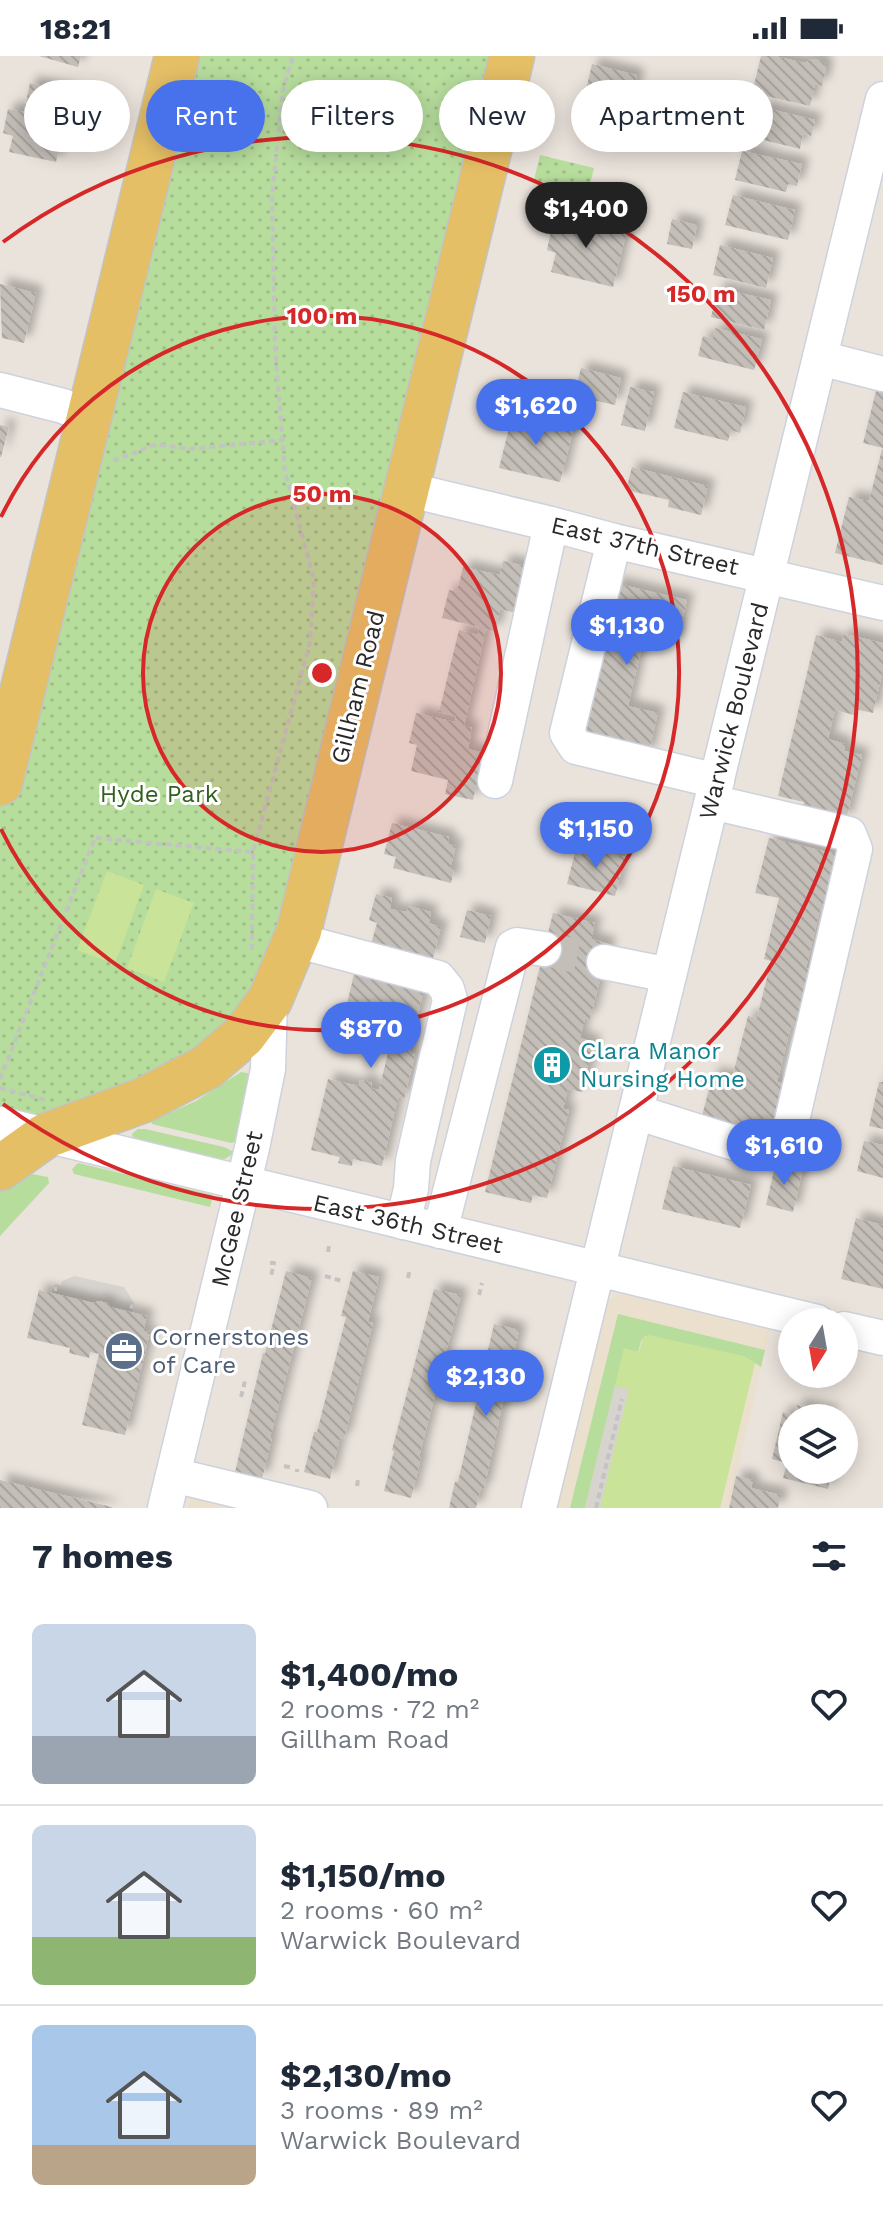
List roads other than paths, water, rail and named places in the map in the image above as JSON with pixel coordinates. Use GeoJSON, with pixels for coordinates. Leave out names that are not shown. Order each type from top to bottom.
{"type":"FeatureCollection","features":[{"type":"Feature","properties":{"kind":"main road"},"geometry":{"type":"LineString","coordinates":[[0,783],[177,56]]}},
{"type":"Feature","properties":{"kind":"main road","name":"Gillham Road"},"geometry":{"type":"LineString","coordinates":[[0,1168],[45,1118],[132,1105],[207,1067],[244,1035],[270,1000],[295,940],[512,56]]}},
{"type":"Feature","properties":{"kind":"street","name":"Warwick Boulevard"},"geometry":{"type":"LineString","coordinates":[[539,1508],[883,99]]}},
{"type":"Feature","properties":{"kind":"street"},"geometry":{"type":"LineString","coordinates":[[820,358],[883,374]]}},
{"type":"Feature","properties":{"kind":"street"},"geometry":{"type":"LineString","coordinates":[[0,390],[63,406],[90,417]]}},
{"type":"Feature","properties":{"kind":"street","name":"East 37th Street"},"geometry":{"type":"LineString","coordinates":[[406,489],[883,603]]}},
{"type":"Feature","properties":{"kind":"street"},"geometry":{"type":"LineString","coordinates":[[495,781],[551,524]]}},
{"type":"Feature","properties":{"kind":"street"},"geometry":{"type":"LineString","coordinates":[[614,541],[567,733],[576,747],[849,834],[855,849],[786,1146],[776,1153],[763,1152],[636,1112]]}},
{"type":"Feature","properties":{"kind":"street"},"geometry":{"type":"LineString","coordinates":[[295,940],[438,978],[447,989],[450,1000],[413,1161],[411,1189],[403,1222]]}},
{"type":"Feature","properties":{"kind":"street"},"geometry":{"type":"LineString","coordinates":[[440,1231],[513,947],[544,949]]}},
{"type":"Feature","properties":{"kind":"street"},"geometry":{"type":"LineString","coordinates":[[604,962],[669,975]]}},
{"type":"Feature","properties":{"kind":"street","name":"McGee Street"},"geometry":{"type":"LineString","coordinates":[[165,1508],[244,1185],[268,1069],[270,1000]]}},
{"type":"Feature","properties":{"kind":"street","name":"East 36th Street"},"geometry":{"type":"LineString","coordinates":[[0,1124],[45,1118],[244,1185],[778,1312]]}},
{"type":"Feature","properties":{"kind":"street"},"geometry":{"type":"LineString","coordinates":[[858,1332],[883,1338]]}},
{"type":"Feature","properties":{"kind":"street"},"geometry":{"type":"LineString","coordinates":[[173,1475],[310,1508]]}},
{"type":"Feature","properties":{"kind":"tunnel"},"geometry":{"type":"LineString","coordinates":[[544,949],[604,962]]}},
{"type":"Feature","properties":{"kind":"place","name":"Clara Manor Nursing Home"},"geometry":{"type":"Point","coordinates":[552,1065]}},
{"type":"Feature","properties":{"kind":"place","name":"Cornerstones of Care"},"geometry":{"type":"Point","coordinates":[124,1351]}},
{"type":"Feature","properties":{"kind":"park label","name":"Hyde Park"},"geometry":{"type":"Point","coordinates":[159,794]}}]}
